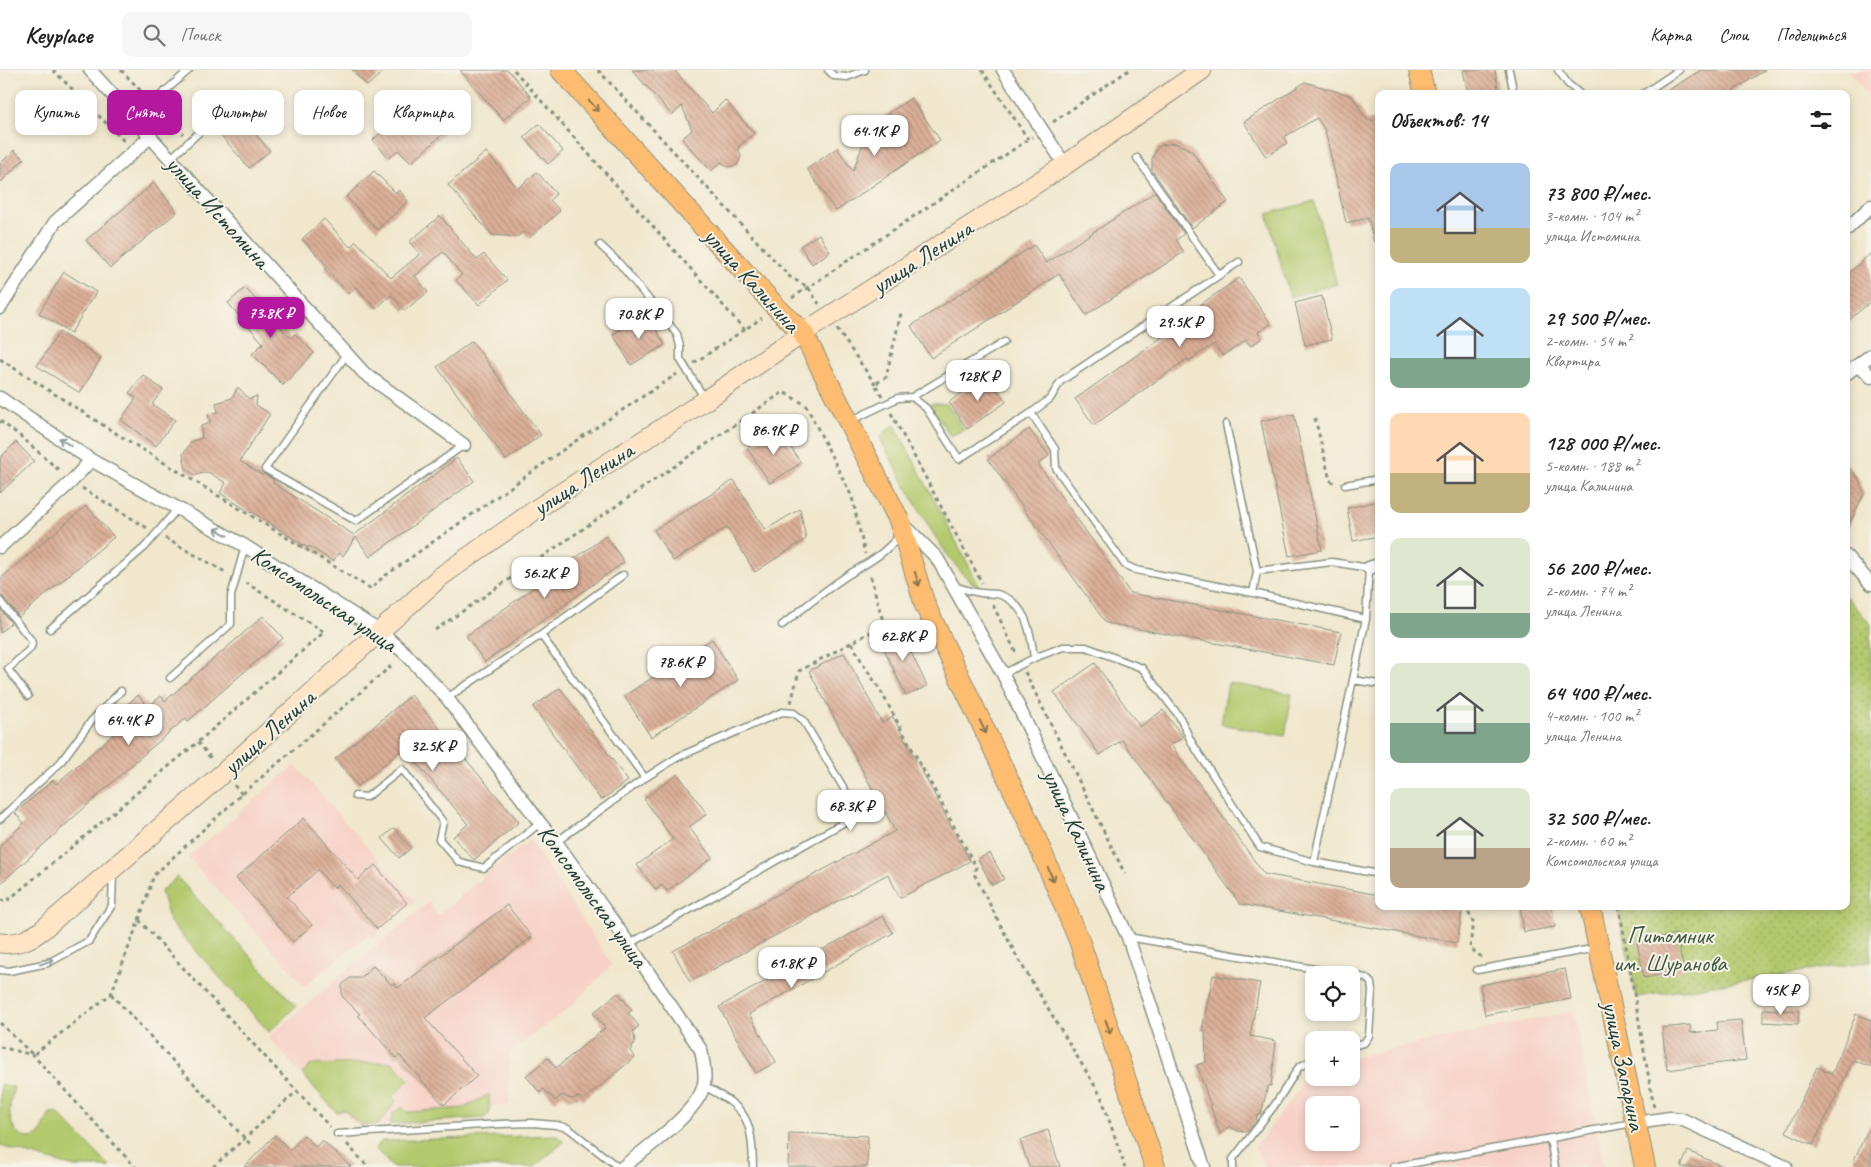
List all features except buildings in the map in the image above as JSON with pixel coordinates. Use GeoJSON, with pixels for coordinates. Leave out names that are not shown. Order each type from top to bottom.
{"type":"FeatureCollection","features":[{"type":"Feature","properties":{"kind":"main road","name":"улица Калинина"},"geometry":{"type":"LineString","coordinates":[[561,70],[777,308],[803,334],[901,526],[925,606],[1031,827],[1079,940],[1155,1167]]}},
{"type":"Feature","properties":{"kind":"main road","name":"улица Ленина"},"geometry":{"type":"LineString","coordinates":[[5,943],[27,940],[41,931],[114,869],[381,632],[440,577],[538,508],[1065,165],[1202,70]]}},
{"type":"Feature","properties":{"kind":"main road"},"geometry":{"type":"LineString","coordinates":[[1419,70],[1424,90]]}},
{"type":"Feature","properties":{"kind":"main road","name":"улица Запарина"},"geometry":{"type":"LineString","coordinates":[[1591,910],[1599,948],[1646,1121],[1645,1167]]}},
{"type":"Feature","properties":{"kind":"street","name":"улица Истомина"},"geometry":{"type":"LineString","coordinates":[[90,70],[108,90]]}},
{"type":"Feature","properties":{"kind":"street"},"geometry":{"type":"LineString","coordinates":[[1003,70],[1065,165]]}},
{"type":"Feature","properties":{"kind":"street"},"geometry":{"type":"LineString","coordinates":[[0,308],[55,222],[150,137]]}},
{"type":"Feature","properties":{"kind":"street","name":"улица Истомина"},"geometry":{"type":"LineString","coordinates":[[150,137],[364,373],[464,445]]}},
{"type":"Feature","properties":{"kind":"street"},"geometry":{"type":"LineString","coordinates":[[1850,226],[1871,206]]}},
{"type":"Feature","properties":{"kind":"street"},"geometry":{"type":"LineString","coordinates":[[1850,371],[1871,355]]}},
{"type":"Feature","properties":{"kind":"street"},"geometry":{"type":"LineString","coordinates":[[1860,364],[1871,377]]}},
{"type":"Feature","properties":{"kind":"street","name":"Комсомольская улица"},"geometry":{"type":"LineString","coordinates":[[0,398],[91,460],[245,546],[381,632],[406,654],[447,698],[556,842],[629,944],[700,1050],[705,1069],[704,1086]]}},
{"type":"Feature","properties":{"kind":"street"},"geometry":{"type":"LineString","coordinates":[[0,547],[71,482],[91,460]]}},
{"type":"Feature","properties":{"kind":"street","name":"улица Калинина"},"geometry":{"type":"LineString","coordinates":[[901,526],[936,558],[1003,674],[1128,937],[1204,1167]]}},
{"type":"Feature","properties":{"kind":"street"},"geometry":{"type":"LineString","coordinates":[[1850,560],[1871,584]]}},
{"type":"Feature","properties":{"kind":"street"},"geometry":{"type":"LineString","coordinates":[[623,1167],[690,1111],[704,1086]]}},
{"type":"Feature","properties":{"kind":"street"},"geometry":{"type":"LineString","coordinates":[[1646,1121],[1680,1119],[1786,1167]]}},
{"type":"Feature","properties":{"kind":"lane"},"geometry":{"type":"LineString","coordinates":[[167,90],[189,70]]}},
{"type":"Feature","properties":{"kind":"lane"},"geometry":{"type":"LineString","coordinates":[[828,70],[834,76],[848,77],[865,70]]}},
{"type":"Feature","properties":{"kind":"lane"},"geometry":{"type":"LineString","coordinates":[[1509,70],[1513,90]]}},
{"type":"Feature","properties":{"kind":"lane"},"geometry":{"type":"LineString","coordinates":[[1558,70],[1568,84],[1575,90]]}},
{"type":"Feature","properties":{"kind":"lane"},"geometry":{"type":"LineString","coordinates":[[1649,90],[1679,70]]}},
{"type":"Feature","properties":{"kind":"lane"},"geometry":{"type":"LineString","coordinates":[[170,159],[196,135]]}},
{"type":"Feature","properties":{"kind":"lane"},"geometry":{"type":"LineString","coordinates":[[1137,158],[1219,275]]}},
{"type":"Feature","properties":{"kind":"lane"},"geometry":{"type":"LineString","coordinates":[[600,244],[677,334],[680,346],[680,359],[706,400]]}},
{"type":"Feature","properties":{"kind":"lane"},"geometry":{"type":"LineString","coordinates":[[912,397],[926,408],[959,459],[1050,399],[1061,381],[1239,262]]}},
{"type":"Feature","properties":{"kind":"lane"},"geometry":{"type":"LineString","coordinates":[[849,422],[898,398],[912,397],[1004,342]]}},
{"type":"Feature","properties":{"kind":"lane"},"geometry":{"type":"LineString","coordinates":[[347,354],[266,469],[356,521],[464,445]]}},
{"type":"Feature","properties":{"kind":"lane"},"geometry":{"type":"LineString","coordinates":[[1030,413],[1055,449],[1056,468],[1125,565],[1136,570],[1253,593],[1366,619]]}},
{"type":"Feature","properties":{"kind":"lane"},"geometry":{"type":"LineString","coordinates":[[1226,424],[1258,570],[1253,593]]}},
{"type":"Feature","properties":{"kind":"lane"},"geometry":{"type":"LineString","coordinates":[[1345,485],[1375,480]]}},
{"type":"Feature","properties":{"kind":"lane"},"geometry":{"type":"LineString","coordinates":[[50,629],[145,547],[178,508]]}},
{"type":"Feature","properties":{"kind":"lane"},"geometry":{"type":"LineString","coordinates":[[782,624],[847,575],[887,550],[901,526]]}},
{"type":"Feature","properties":{"kind":"lane"},"geometry":{"type":"LineString","coordinates":[[170,678],[231,624],[231,596],[245,546]]}},
{"type":"Feature","properties":{"kind":"lane"},"geometry":{"type":"LineString","coordinates":[[1258,570],[1332,562],[1374,566],[1366,619],[1314,862]]}},
{"type":"Feature","properties":{"kind":"lane"},"geometry":{"type":"LineString","coordinates":[[447,698],[541,635],[623,575]]}},
{"type":"Feature","properties":{"kind":"lane"},"geometry":{"type":"LineString","coordinates":[[953,586],[982,594],[996,594],[1012,600],[1029,627],[1034,658]]}},
{"type":"Feature","properties":{"kind":"lane"},"geometry":{"type":"LineString","coordinates":[[0,601],[31,640],[30,649],[8,669],[28,696]]}},
{"type":"Feature","properties":{"kind":"lane"},"geometry":{"type":"LineString","coordinates":[[541,635],[645,778]]}},
{"type":"Feature","properties":{"kind":"lane"},"geometry":{"type":"LineString","coordinates":[[1003,674],[1034,658],[1063,647],[1086,648],[1142,668],[1179,716],[1192,743],[1260,847],[1314,862],[1375,873]]}},
{"type":"Feature","properties":{"kind":"lane"},"geometry":{"type":"LineString","coordinates":[[1353,680],[1375,683]]}},
{"type":"Feature","properties":{"kind":"lane"},"geometry":{"type":"LineString","coordinates":[[0,819],[60,763],[92,720],[121,691]]}},
{"type":"Feature","properties":{"kind":"lane"},"geometry":{"type":"LineString","coordinates":[[556,842],[645,778],[678,757],[782,712],[794,713],[803,720],[852,802],[853,812],[850,819],[629,944]]}},
{"type":"Feature","properties":{"kind":"lane"},"geometry":{"type":"LineString","coordinates":[[355,796],[367,798],[402,769],[443,822],[439,839],[459,862],[484,868],[540,823]]}},
{"type":"Feature","properties":{"kind":"lane"},"geometry":{"type":"LineString","coordinates":[[0,970],[9,971],[48,963],[89,941],[112,905],[114,869]]}},
{"type":"Feature","properties":{"kind":"lane"},"geometry":{"type":"LineString","coordinates":[[1128,937],[1305,967]]}},
{"type":"Feature","properties":{"kind":"lane"},"geometry":{"type":"LineString","coordinates":[[1477,970],[1599,948]]}},
{"type":"Feature","properties":{"kind":"lane"},"geometry":{"type":"LineString","coordinates":[[1360,977],[1366,978],[1371,983],[1372,991],[1369,1036],[1364,1043],[1360,1044]]}},
{"type":"Feature","properties":{"kind":"lane"},"geometry":{"type":"LineString","coordinates":[[1233,1167],[1233,1159],[1274,1106],[1299,1067],[1305,1064]]}},
{"type":"Feature","properties":{"kind":"lane"},"geometry":{"type":"LineString","coordinates":[[704,1086],[732,1102],[745,1116],[752,1142],[753,1167]]}},
{"type":"Feature","properties":{"kind":"lane"},"geometry":{"type":"LineString","coordinates":[[1393,1167],[1438,1163],[1646,1121]]}},
{"type":"Feature","properties":{"kind":"lane"},"geometry":{"type":"LineString","coordinates":[[337,1134],[500,1124],[532,1123],[556,1125],[568,1128],[618,1167]]}},
{"type":"Feature","properties":{"kind":"lane"},"geometry":{"type":"LineString","coordinates":[[1550,1139],[1555,1167]]}},
{"type":"Feature","properties":{"kind":"path"},"geometry":{"type":"LineString","coordinates":[[53,70],[134,151]]}},
{"type":"Feature","properties":{"kind":"path"},"geometry":{"type":"LineString","coordinates":[[0,360],[370,589],[382,578],[577,440],[745,330],[514,70]]}},
{"type":"Feature","properties":{"kind":"path"},"geometry":{"type":"LineString","coordinates":[[598,70],[790,277],[808,287],[1129,70]]}},
{"type":"Feature","properties":{"kind":"path"},"geometry":{"type":"LineString","coordinates":[[982,70],[1028,139]]}},
{"type":"Feature","properties":{"kind":"path"},"geometry":{"type":"LineString","coordinates":[[850,347],[875,384]]}},
{"type":"Feature","properties":{"kind":"path"},"geometry":{"type":"LineString","coordinates":[[435,630],[783,392],[806,405],[852,497],[867,563],[884,624],[799,672],[789,712]]}},
{"type":"Feature","properties":{"kind":"path"},"geometry":{"type":"LineString","coordinates":[[1315,418],[1330,480],[1337,485],[1345,485]]}},
{"type":"Feature","properties":{"kind":"path"},"geometry":{"type":"LineString","coordinates":[[0,900],[7,901],[15,895],[198,742],[324,632]]}},
{"type":"Feature","properties":{"kind":"path"},"geometry":{"type":"LineString","coordinates":[[852,642],[976,867],[974,874],[1017,957],[1101,1096],[1125,1167]]}},
{"type":"Feature","properties":{"kind":"path"},"geometry":{"type":"LineString","coordinates":[[33,1055],[111,994],[154,875],[242,794],[391,666]]}},
{"type":"Feature","properties":{"kind":"path"},"geometry":{"type":"LineString","coordinates":[[1467,910],[1473,920],[1470,949],[1495,967]]}},
{"type":"Feature","properties":{"kind":"path"},"geometry":{"type":"LineString","coordinates":[[1620,910],[1646,1121]]}},
{"type":"Feature","properties":{"kind":"path"},"geometry":{"type":"LineString","coordinates":[[139,920],[297,1091],[213,1167]]}},
{"type":"Feature","properties":{"kind":"path"},"geometry":{"type":"LineString","coordinates":[[111,994],[251,1145]]}},
{"type":"Feature","properties":{"kind":"path"},"geometry":{"type":"LineString","coordinates":[[0,1023],[33,1055],[135,1167]]}},
{"type":"Feature","properties":{"kind":"path"},"geometry":{"type":"LineString","coordinates":[[0,1047],[33,1055]]}},
{"type":"Feature","properties":{"kind":"shaded area"},"geometry":{"type":"Polygon","coordinates":[[[1848,70],[1871,70],[1871,98],[1848,70]]]}},
{"type":"Feature","properties":{"kind":"shaded area"},"geometry":{"type":"Polygon","coordinates":[[[295,765],[415,901],[372,938],[368,934],[305,986],[188,857],[295,765]]]}},
{"type":"Feature","properties":{"kind":"shaded area"},"geometry":{"type":"Polygon","coordinates":[[[530,840],[612,965],[570,1007],[509,1053],[509,1105],[489,1107],[454,1117],[453,1121],[360,1127],[344,1112],[337,1114],[268,1037],[429,902],[438,916],[487,873],[530,840]]]}},
{"type":"Feature","properties":{"kind":"shaded area"},"geometry":{"type":"Polygon","coordinates":[[[1573,1011],[1604,1167],[1265,1167],[1255,1148],[1305,1081],[1305,1086],[1360,1086],[1360,1056],[1573,1011]]]}},
{"type":"Feature","properties":{"kind":"green space"},"geometry":{"type":"Polygon","coordinates":[[[1314,201],[1337,284],[1290,297],[1267,214],[1314,201]]]}},
{"type":"Feature","properties":{"kind":"green space"},"geometry":{"type":"Polygon","coordinates":[[[947,404],[964,430],[950,436],[930,405],[947,404]]]}},
{"type":"Feature","properties":{"kind":"green space"},"geometry":{"type":"Polygon","coordinates":[[[895,425],[980,587],[968,579],[954,564],[940,544],[881,440],[883,433],[895,425]]]}},
{"type":"Feature","properties":{"kind":"green space","name":"Питомник им. Шуранова"},"geometry":{"type":"Polygon","coordinates":[[[1850,600],[1871,624],[1871,961],[1637,997],[1618,910],[1850,910],[1850,600]]]}},
{"type":"Feature","properties":{"kind":"green space"},"geometry":{"type":"Polygon","coordinates":[[[1228,683],[1292,694],[1285,736],[1221,724],[1228,683]]]}},
{"type":"Feature","properties":{"kind":"green space"},"geometry":{"type":"Polygon","coordinates":[[[177,877],[296,1006],[269,1032],[170,922],[161,891],[177,877]]]}},
{"type":"Feature","properties":{"kind":"green space"},"geometry":{"type":"Polygon","coordinates":[[[392,1062],[409,1080],[392,1097],[396,1101],[379,1124],[360,1125],[344,1110],[336,1112],[302,1074],[311,1065],[392,1062]]]}},
{"type":"Feature","properties":{"kind":"green space"},"geometry":{"type":"Polygon","coordinates":[[[0,1084],[14,1087],[10,1115],[13,1126],[19,1134],[28,1138],[39,1134],[50,1113],[57,1112],[110,1167],[75,1167],[0,1146],[0,1084]]]}},
{"type":"Feature","properties":{"kind":"green space"},"geometry":{"type":"Polygon","coordinates":[[[489,1094],[490,1113],[484,1118],[390,1124],[393,1113],[402,1107],[407,1112],[464,1108],[489,1094]]]}},
{"type":"Feature","properties":{"kind":"green space"},"geometry":{"type":"Polygon","coordinates":[[[556,1135],[564,1142],[534,1167],[392,1167],[375,1148],[382,1141],[556,1135]]]}}]}
